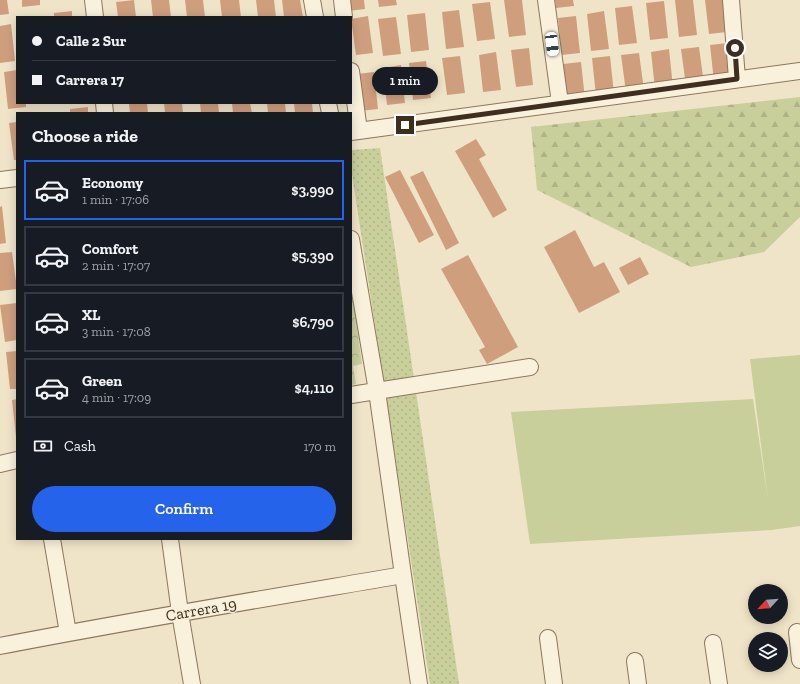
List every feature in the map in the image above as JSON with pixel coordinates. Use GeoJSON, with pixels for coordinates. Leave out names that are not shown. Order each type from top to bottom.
{"type":"FeatureCollection","features":[{"type":"Feature","properties":{"kind":"street"},"geometry":{"type":"LineString","coordinates":[[93,0],[95,16]]}},
{"type":"Feature","properties":{"kind":"street"},"geometry":{"type":"LineString","coordinates":[[312,0],[315,16]]}},
{"type":"Feature","properties":{"kind":"street"},"geometry":{"type":"LineString","coordinates":[[342,0],[344,16]]}},
{"type":"Feature","properties":{"kind":"street"},"geometry":{"type":"LineString","coordinates":[[546,0],[560,103]]}},
{"type":"Feature","properties":{"kind":"street"},"geometry":{"type":"LineString","coordinates":[[731,0],[737,79]]}},
{"type":"Feature","properties":{"kind":"street"},"geometry":{"type":"LineString","coordinates":[[352,86],[355,132],[800,70]]}},
{"type":"Feature","properties":{"kind":"street"},"geometry":{"type":"LineString","coordinates":[[0,180],[16,178]]}},
{"type":"Feature","properties":{"kind":"street"},"geometry":{"type":"LineString","coordinates":[[352,245],[377,390],[419,684]]}},
{"type":"Feature","properties":{"kind":"street"},"geometry":{"type":"LineString","coordinates":[[352,395],[530,367]]}},
{"type":"Feature","properties":{"kind":"street"},"geometry":{"type":"LineString","coordinates":[[0,464],[16,460]]}},
{"type":"Feature","properties":{"kind":"street"},"geometry":{"type":"LineString","coordinates":[[52,540],[68,633]]}},
{"type":"Feature","properties":{"kind":"street"},"geometry":{"type":"LineString","coordinates":[[170,540],[180,613],[192,684]]}},
{"type":"Feature","properties":{"kind":"street","name":"Carrera 19"},"geometry":{"type":"LineString","coordinates":[[0,646],[180,613],[403,575]]}},
{"type":"Feature","properties":{"kind":"street"},"geometry":{"type":"LineString","coordinates":[[797,632],[800,660]]}},
{"type":"Feature","properties":{"kind":"street"},"geometry":{"type":"LineString","coordinates":[[548,638],[554,684]]}},
{"type":"Feature","properties":{"kind":"street"},"geometry":{"type":"LineString","coordinates":[[713,643],[719,684]]}},
{"type":"Feature","properties":{"kind":"street"},"geometry":{"type":"LineString","coordinates":[[635,661],[638,684]]}},
{"type":"Feature","properties":{"kind":"green space"},"geometry":{"type":"Polygon","coordinates":[[[800,97],[800,217],[764,252],[691,267],[537,190],[531,127],[800,97]]]}},
{"type":"Feature","properties":{"kind":"green space"},"geometry":{"type":"Polygon","coordinates":[[[380,148],[459,684],[430,684],[352,175],[352,150],[380,148]]]}},
{"type":"Feature","properties":{"kind":"green space"},"geometry":{"type":"Polygon","coordinates":[[[352,298],[362,364],[353,366],[356,384],[352,385],[352,298]]]}},
{"type":"Feature","properties":{"kind":"green space"},"geometry":{"type":"Polygon","coordinates":[[[800,355],[800,526],[772,530],[530,544],[511,412],[753,399],[768,500],[750,359],[800,355]]]}},
{"type":"Feature","properties":{"kind":"building"},"geometry":{"type":"Polygon","coordinates":[[[0,0],[7,0],[9,14],[0,15],[0,0]]]}},
{"type":"Feature","properties":{"kind":"building"},"geometry":{"type":"Polygon","coordinates":[[[22,0],[40,0],[40,5],[22,7],[22,0]]]}},
{"type":"Feature","properties":{"kind":"building"},"geometry":{"type":"Polygon","coordinates":[[[134,0],[136,16],[118,16],[116,2],[134,0]]]}},
{"type":"Feature","properties":{"kind":"building"},"geometry":{"type":"Polygon","coordinates":[[[151,0],[169,0],[171,16],[153,16],[151,0]]]}},
{"type":"Feature","properties":{"kind":"building"},"geometry":{"type":"Polygon","coordinates":[[[185,0],[203,0],[205,16],[187,16],[185,0]]]}},
{"type":"Feature","properties":{"kind":"building"},"geometry":{"type":"Polygon","coordinates":[[[220,0],[239,0],[241,16],[222,16],[220,0]]]}},
{"type":"Feature","properties":{"kind":"building"},"geometry":{"type":"Polygon","coordinates":[[[256,0],[274,0],[276,16],[258,16],[256,0]]]}},
{"type":"Feature","properties":{"kind":"building"},"geometry":{"type":"Polygon","coordinates":[[[282,0],[300,0],[303,16],[284,16],[282,0]]]}},
{"type":"Feature","properties":{"kind":"building"},"geometry":{"type":"Polygon","coordinates":[[[347,0],[364,0],[365,9],[349,11],[347,0]]]}},
{"type":"Feature","properties":{"kind":"building"},"geometry":{"type":"Polygon","coordinates":[[[378,0],[396,0],[397,5],[379,7],[378,0]]]}},
{"type":"Feature","properties":{"kind":"building"},"geometry":{"type":"Polygon","coordinates":[[[504,0],[522,0],[526,35],[509,37],[504,0]]]}},
{"type":"Feature","properties":{"kind":"building"},"geometry":{"type":"Polygon","coordinates":[[[555,0],[573,0],[574,6],[556,8],[555,0]]]}},
{"type":"Feature","properties":{"kind":"building"},"geometry":{"type":"Polygon","coordinates":[[[675,0],[693,0],[697,35],[679,37],[675,0]]]}},
{"type":"Feature","properties":{"kind":"building"},"geometry":{"type":"Polygon","coordinates":[[[705,0],[723,0],[727,32],[709,34],[705,0]]]}},
{"type":"Feature","properties":{"kind":"building"},"geometry":{"type":"Polygon","coordinates":[[[664,1],[668,38],[650,40],[646,3],[664,1]]]}},
{"type":"Feature","properties":{"kind":"building"},"geometry":{"type":"Polygon","coordinates":[[[490,2],[495,39],[477,41],[472,4],[490,2]]]}},
{"type":"Feature","properties":{"kind":"building"},"geometry":{"type":"Polygon","coordinates":[[[632,6],[637,43],[619,45],[615,8],[632,6]]]}},
{"type":"Feature","properties":{"kind":"building"},"geometry":{"type":"Polygon","coordinates":[[[459,10],[464,47],[446,49],[442,12],[459,10]]]}},
{"type":"Feature","properties":{"kind":"building"},"geometry":{"type":"Polygon","coordinates":[[[72,11],[72,16],[54,16],[54,13],[72,11]]]}},
{"type":"Feature","properties":{"kind":"building"},"geometry":{"type":"Polygon","coordinates":[[[604,11],[609,49],[591,51],[587,14],[604,11]]]}},
{"type":"Feature","properties":{"kind":"building"},"geometry":{"type":"Polygon","coordinates":[[[425,13],[429,50],[411,52],[407,15],[425,13]]]}},
{"type":"Feature","properties":{"kind":"building"},"geometry":{"type":"Polygon","coordinates":[[[368,16],[373,53],[356,55],[352,19],[368,16]]]}},
{"type":"Feature","properties":{"kind":"building"},"geometry":{"type":"Polygon","coordinates":[[[576,16],[580,53],[562,55],[558,18],[576,16]]]}},
{"type":"Feature","properties":{"kind":"building"},"geometry":{"type":"Polygon","coordinates":[[[396,17],[401,54],[383,56],[378,19],[396,17]]]}},
{"type":"Feature","properties":{"kind":"building"},"geometry":{"type":"Polygon","coordinates":[[[11,24],[15,61],[0,63],[0,26],[11,24]]]}},
{"type":"Feature","properties":{"kind":"building"},"geometry":{"type":"Polygon","coordinates":[[[727,43],[732,80],[714,82],[710,45],[727,43]]]}},
{"type":"Feature","properties":{"kind":"building"},"geometry":{"type":"Polygon","coordinates":[[[699,47],[704,84],[686,86],[681,49],[699,47]]]}},
{"type":"Feature","properties":{"kind":"building"},"geometry":{"type":"Polygon","coordinates":[[[529,48],[533,85],[516,87],[511,50],[529,48]]]}},
{"type":"Feature","properties":{"kind":"building"},"geometry":{"type":"Polygon","coordinates":[[[669,49],[673,87],[655,89],[651,52],[669,49]]]}},
{"type":"Feature","properties":{"kind":"building"},"geometry":{"type":"Polygon","coordinates":[[[496,52],[501,90],[483,92],[479,55],[496,52]]]}},
{"type":"Feature","properties":{"kind":"building"},"geometry":{"type":"Polygon","coordinates":[[[639,53],[644,90],[626,92],[621,55],[639,53]]]}},
{"type":"Feature","properties":{"kind":"building"},"geometry":{"type":"Polygon","coordinates":[[[460,56],[465,93],[447,95],[442,58],[460,56]]]}},
{"type":"Feature","properties":{"kind":"building"},"geometry":{"type":"Polygon","coordinates":[[[610,56],[614,94],[596,96],[592,58],[610,56]]]}},
{"type":"Feature","properties":{"kind":"building"},"geometry":{"type":"Polygon","coordinates":[[[426,61],[431,98],[413,100],[409,63],[426,61]]]}},
{"type":"Feature","properties":{"kind":"building"},"geometry":{"type":"Polygon","coordinates":[[[581,62],[585,99],[567,101],[563,64],[581,62]]]}},
{"type":"Feature","properties":{"kind":"building"},"geometry":{"type":"Polygon","coordinates":[[[401,65],[405,103],[387,105],[383,68],[401,65]]]}},
{"type":"Feature","properties":{"kind":"building"},"geometry":{"type":"Polygon","coordinates":[[[16,70],[16,104],[26,104],[26,107],[8,109],[4,72],[16,70]]]}},
{"type":"Feature","properties":{"kind":"building"},"geometry":{"type":"Polygon","coordinates":[[[374,72],[378,109],[360,111],[356,74],[374,72]]]}},
{"type":"Feature","properties":{"kind":"building"},"geometry":{"type":"Polygon","coordinates":[[[129,104],[147,104],[148,112],[130,112],[129,104]]]}},
{"type":"Feature","properties":{"kind":"building"},"geometry":{"type":"Polygon","coordinates":[[[164,104],[182,104],[183,112],[165,112],[164,104]]]}},
{"type":"Feature","properties":{"kind":"building"},"geometry":{"type":"Polygon","coordinates":[[[200,104],[218,104],[219,112],[201,112],[200,104]]]}},
{"type":"Feature","properties":{"kind":"building"},"geometry":{"type":"Polygon","coordinates":[[[232,104],[250,104],[252,112],[233,112],[232,104]]]}},
{"type":"Feature","properties":{"kind":"building"},"geometry":{"type":"Polygon","coordinates":[[[267,104],[285,104],[286,112],[268,112],[267,104]]]}},
{"type":"Feature","properties":{"kind":"building"},"geometry":{"type":"Polygon","coordinates":[[[294,104],[312,104],[313,112],[295,112],[294,104]]]}},
{"type":"Feature","properties":{"kind":"building"},"geometry":{"type":"Polygon","coordinates":[[[88,107],[88,112],[70,112],[70,109],[88,107]]]}},
{"type":"Feature","properties":{"kind":"building"},"geometry":{"type":"Polygon","coordinates":[[[16,122],[16,160],[14,160],[9,123],[16,122]]]}},
{"type":"Feature","properties":{"kind":"building"},"geometry":{"type":"Polygon","coordinates":[[[476,139],[486,155],[479,159],[507,210],[493,218],[455,151],[476,139]]]}},
{"type":"Feature","properties":{"kind":"building"},"geometry":{"type":"Polygon","coordinates":[[[400,170],[434,235],[419,243],[385,177],[400,170]]]}},
{"type":"Feature","properties":{"kind":"building"},"geometry":{"type":"Polygon","coordinates":[[[423,171],[459,243],[446,250],[410,177],[423,171]]]}},
{"type":"Feature","properties":{"kind":"building"},"geometry":{"type":"Polygon","coordinates":[[[2,206],[6,243],[0,244],[0,207],[2,206]]]}},
{"type":"Feature","properties":{"kind":"building"},"geometry":{"type":"Polygon","coordinates":[[[575,230],[594,267],[604,262],[620,292],[579,313],[544,247],[575,230]]]}},
{"type":"Feature","properties":{"kind":"building"},"geometry":{"type":"Polygon","coordinates":[[[12,252],[16,289],[0,291],[0,253],[12,252]]]}},
{"type":"Feature","properties":{"kind":"building"},"geometry":{"type":"Polygon","coordinates":[[[468,255],[518,347],[487,364],[479,350],[485,347],[441,269],[468,255]]]}},
{"type":"Feature","properties":{"kind":"building"},"geometry":{"type":"Polygon","coordinates":[[[640,257],[649,274],[628,285],[619,268],[640,257]]]}},
{"type":"Feature","properties":{"kind":"building"},"geometry":{"type":"Polygon","coordinates":[[[16,303],[16,340],[5,342],[0,305],[16,303]]]}},
{"type":"Feature","properties":{"kind":"building"},"geometry":{"type":"Polygon","coordinates":[[[16,351],[16,389],[10,389],[6,352],[16,351]]]}},
{"type":"Feature","properties":{"kind":"building"},"geometry":{"type":"Polygon","coordinates":[[[16,399],[16,437],[12,400],[16,399]]]}},
{"type":"Feature","properties":{"kind":"route"},"geometry":{"type":"LineString","coordinates":[[405,125],[737,79],[735,48]]}}]}
